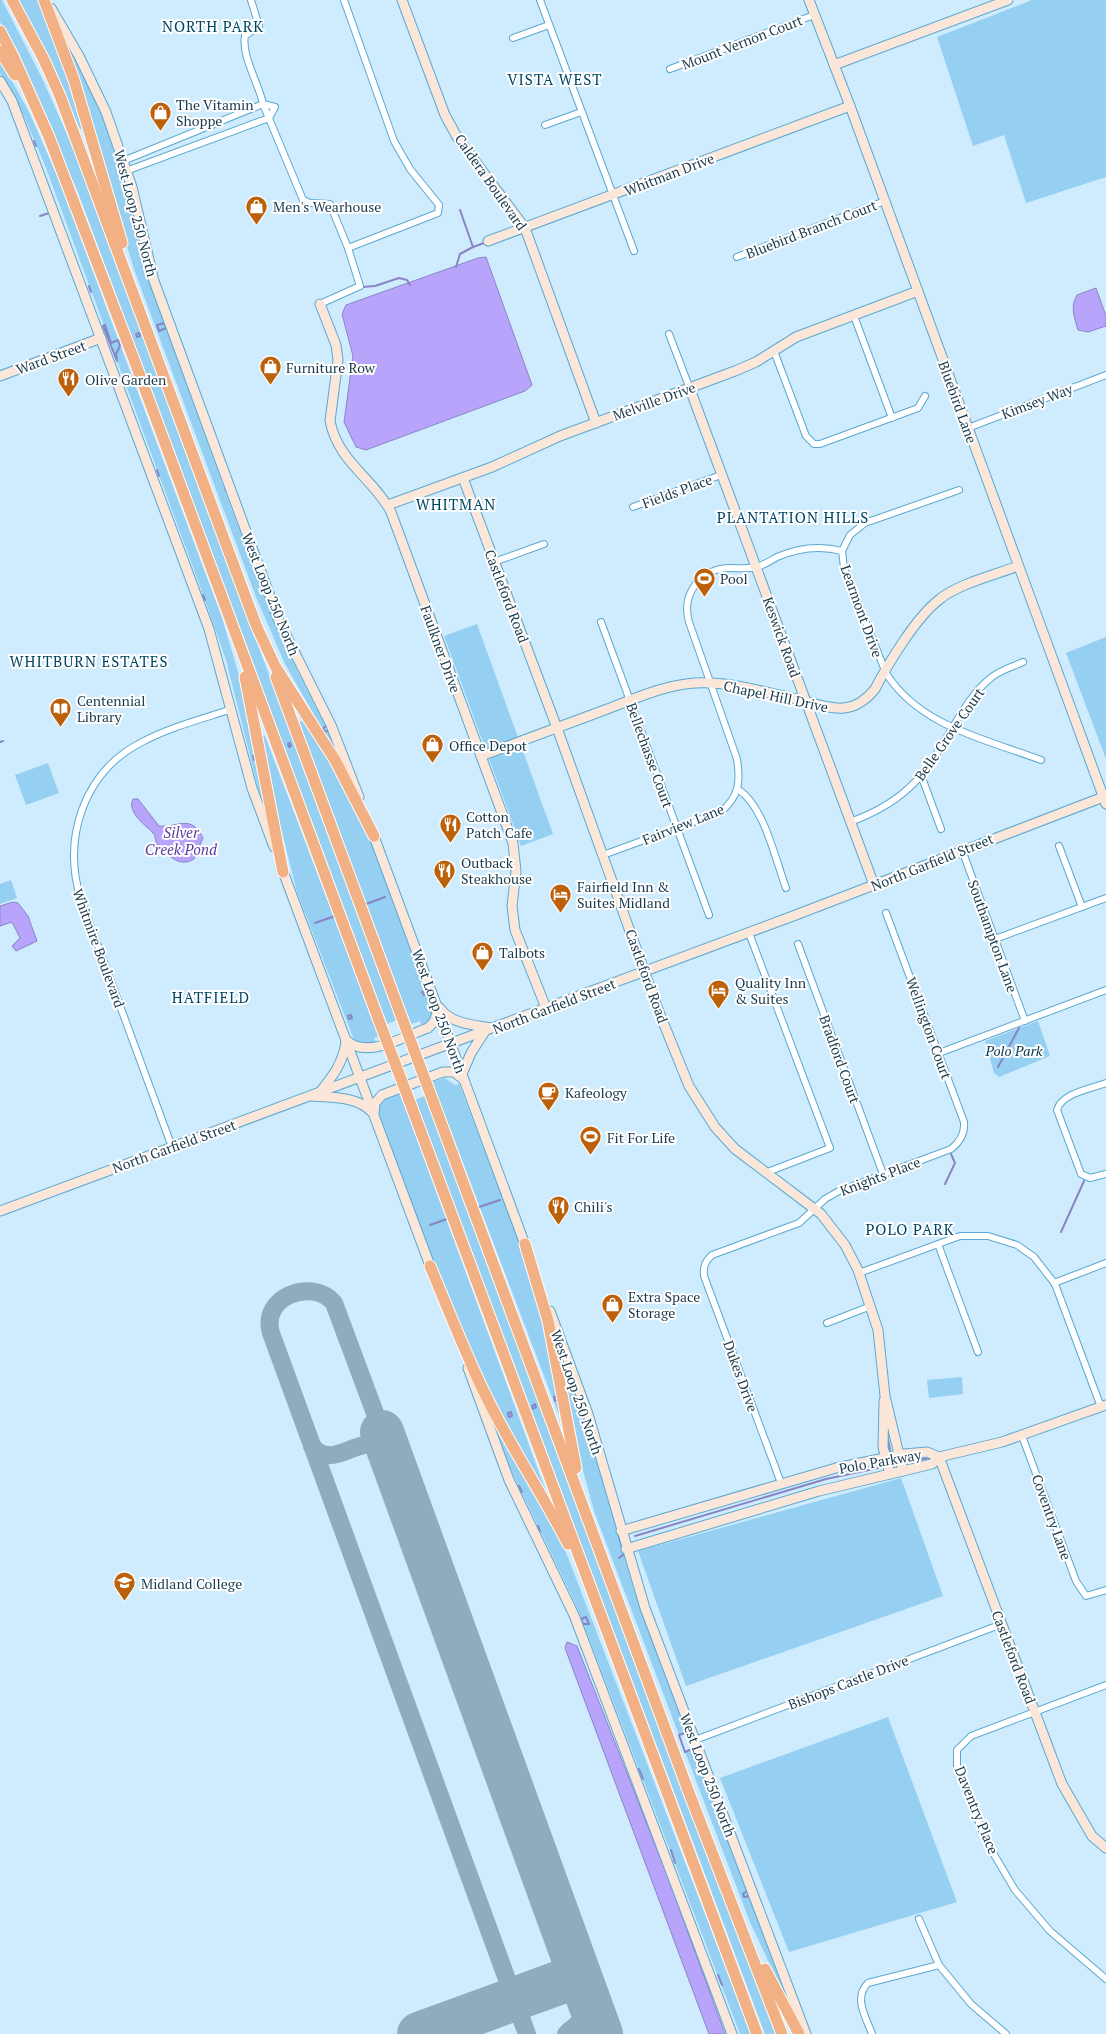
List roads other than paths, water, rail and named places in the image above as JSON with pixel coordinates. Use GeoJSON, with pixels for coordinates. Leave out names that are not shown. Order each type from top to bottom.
{"type":"FeatureCollection","features":[{"type":"Feature","properties":{"kind":"highway"},"geometry":{"type":"LineString","coordinates":[[12,0],[60,96],[688,1790],[746,1936],[782,2034]]}},
{"type":"Feature","properties":{"kind":"highway"},"geometry":{"type":"LineString","coordinates":[[45,0],[84,110],[137,305]]}},
{"type":"Feature","properties":{"kind":"highway"},"geometry":{"type":"LineString","coordinates":[[0,31],[13,56],[48,137],[112,302],[757,2034]]}},
{"type":"Feature","properties":{"kind":"highway"},"geometry":{"type":"LineString","coordinates":[[0,52],[29,96]]}},
{"type":"Feature","properties":{"kind":"highway"},"geometry":{"type":"LineString","coordinates":[[222,598],[242,664],[254,713],[283,872]]}},
{"type":"Feature","properties":{"kind":"highway"},"geometry":{"type":"LineString","coordinates":[[260,634],[284,682],[309,717],[347,780],[374,836]]}},
{"type":"Feature","properties":{"kind":"highway"},"geometry":{"type":"LineString","coordinates":[[525,1244],[548,1321],[576,1473],[589,1521]]}},
{"type":"Feature","properties":{"kind":"highway"},"geometry":{"type":"LineString","coordinates":[[430,1266],[464,1351],[489,1402],[587,1577]]}},
{"type":"Feature","properties":{"kind":"highway"},"geometry":{"type":"LineString","coordinates":[[746,1936],[799,2034]]}},
{"type":"Feature","properties":{"kind":"street","name":"West Loop 250 North"},"geometry":{"type":"LineString","coordinates":[[45,0],[79,56],[106,112],[126,171],[154,281],[279,621],[331,725],[437,1005],[588,1414],[626,1549],[645,1608],[806,2034]]}},
{"type":"Feature","properties":{"kind":"street"},"geometry":{"type":"LineString","coordinates":[[251,0],[259,26],[245,36],[243,45],[260,90],[263,104]]}},
{"type":"Feature","properties":{"kind":"street"},"geometry":{"type":"LineString","coordinates":[[344,0],[394,141],[410,169],[439,206],[438,213],[348,248]]}},
{"type":"Feature","properties":{"kind":"street","name":"Caldera Boulevard"},"geometry":{"type":"LineString","coordinates":[[402,0],[445,115],[457,137],[525,228],[596,423]]}},
{"type":"Feature","properties":{"kind":"street"},"geometry":{"type":"LineString","coordinates":[[540,0],[634,250]]}},
{"type":"Feature","properties":{"kind":"street","name":"Bluebird Lane"},"geometry":{"type":"LineString","coordinates":[[808,0],[850,106],[1105,799]]}},
{"type":"Feature","properties":{"kind":"street"},"geometry":{"type":"LineString","coordinates":[[834,65],[1008,0]]}},
{"type":"Feature","properties":{"kind":"street","name":"Mount Vernon Court"},"geometry":{"type":"LineString","coordinates":[[670,69],[814,15]]}},
{"type":"Feature","properties":{"kind":"street"},"geometry":{"type":"LineString","coordinates":[[513,38],[549,25]]}},
{"type":"Feature","properties":{"kind":"street"},"geometry":{"type":"LineString","coordinates":[[0,81],[12,101],[209,629],[232,708],[252,788],[509,1480],[574,1615],[732,2034]]}},
{"type":"Feature","properties":{"kind":"street"},"geometry":{"type":"LineString","coordinates":[[122,161],[263,104],[275,107],[269,118],[126,171]]}},
{"type":"Feature","properties":{"kind":"street","name":"Whitman Drive"},"geometry":{"type":"LineString","coordinates":[[488,241],[614,196],[850,106]]}},
{"type":"Feature","properties":{"kind":"street"},"geometry":{"type":"LineString","coordinates":[[545,125],[581,112]]}},
{"type":"Feature","properties":{"kind":"street"},"geometry":{"type":"LineString","coordinates":[[269,118],[303,200],[310,203],[330,204],[348,248],[360,286],[320,304]]}},
{"type":"Feature","properties":{"kind":"street","name":"Bluebird Branch Court"},"geometry":{"type":"LineString","coordinates":[[737,257],[885,201]]}},
{"type":"Feature","properties":{"kind":"street","name":"Melville Drive"},"geometry":{"type":"LineString","coordinates":[[388,505],[463,478],[560,436],[690,389],[752,364],[796,337],[918,291]]}},
{"type":"Feature","properties":{"kind":"street","name":"Faulkner Drive"},"geometry":{"type":"LineString","coordinates":[[320,304],[336,345],[338,360],[330,421],[332,430],[353,466],[388,505],[481,756],[514,852],[516,871],[512,906],[517,938],[546,1008]]}},
{"type":"Feature","properties":{"kind":"street"},"geometry":{"type":"LineString","coordinates":[[854,316],[892,418]]}},
{"type":"Feature","properties":{"kind":"street"},"geometry":{"type":"LineString","coordinates":[[669,334],[690,389]]}},
{"type":"Feature","properties":{"kind":"street","name":"Ward Street"},"geometry":{"type":"LineString","coordinates":[[0,376],[102,338]]}},
{"type":"Feature","properties":{"kind":"street"},"geometry":{"type":"LineString","coordinates":[[774,351],[806,436],[811,443],[820,444],[918,408],[924,396]]}},
{"type":"Feature","properties":{"kind":"street","name":"Kimsey Way"},"geometry":{"type":"LineString","coordinates":[[968,428],[1106,375]]}},
{"type":"Feature","properties":{"kind":"street","name":"Keswick Road"},"geometry":{"type":"LineString","coordinates":[[690,389],[874,885]]}},
{"type":"Feature","properties":{"kind":"street","name":"Fields Place"},"geometry":{"type":"LineString","coordinates":[[633,507],[721,474]]}},
{"type":"Feature","properties":{"kind":"street","name":"Castleford Road"},"geometry":{"type":"LineString","coordinates":[[463,478],[557,728],[680,1068],[697,1100],[724,1137],[765,1173],[815,1209],[835,1230],[848,1250],[859,1272],[871,1306],[881,1347],[885,1396],[903,1471]]}},
{"type":"Feature","properties":{"kind":"street"},"geometry":{"type":"LineString","coordinates":[[842,551],[850,535],[862,525],[959,490]]}},
{"type":"Feature","properties":{"kind":"street"},"geometry":{"type":"LineString","coordinates":[[494,562],[544,544]]}},
{"type":"Feature","properties":{"kind":"street","name":"Learmont Drive"},"geometry":{"type":"LineString","coordinates":[[756,567],[782,554],[805,548],[823,547],[842,551],[844,568],[886,673],[896,688],[912,704],[928,715],[954,728],[1041,760]]}},
{"type":"Feature","properties":{"kind":"street","name":"Chapel Hill Drive"},"geometry":{"type":"LineString","coordinates":[[481,756],[630,700],[676,686],[711,683],[743,687],[838,709],[856,706],[868,698],[886,673],[918,620],[932,605],[952,592],[1018,566]]}},
{"type":"Feature","properties":{"kind":"street"},"geometry":{"type":"LineString","coordinates":[[756,567],[728,568],[710,572],[699,580],[690,593],[687,615],[734,747],[739,771],[738,790],[748,797],[758,811],[786,888]]}},
{"type":"Feature","properties":{"kind":"street","name":"Bellechasse Court"},"geometry":{"type":"LineString","coordinates":[[601,622],[710,915]]}},
{"type":"Feature","properties":{"kind":"street","name":"Belle Grove Court"},"geometry":{"type":"LineString","coordinates":[[850,822],[894,801],[921,775],[985,682],[997,673],[1023,662]]}},
{"type":"Feature","properties":{"kind":"street","name":"Whitmire Boulevard"},"geometry":{"type":"LineString","coordinates":[[172,1147],[80,900],[73,870],[74,839],[80,812],[92,788],[120,756],[157,735],[232,708]]}},
{"type":"Feature","properties":{"kind":"street"},"geometry":{"type":"LineString","coordinates":[[921,775],[941,829]]}},
{"type":"Feature","properties":{"kind":"street","name":"Fairview Lane"},"geometry":{"type":"LineString","coordinates":[[603,855],[721,812],[733,801],[738,790]]}},
{"type":"Feature","properties":{"kind":"street","name":"North Garfield Street"},"geometry":{"type":"LineString","coordinates":[[1,1209],[490,1030],[749,933],[962,850],[1105,799]]}},
{"type":"Feature","properties":{"kind":"street"},"geometry":{"type":"LineString","coordinates":[[1059,846],[1082,907]]}},
{"type":"Feature","properties":{"kind":"street","name":"Southampton Lane"},"geometry":{"type":"LineString","coordinates":[[962,850],[1025,1021]]}},
{"type":"Feature","properties":{"kind":"street"},"geometry":{"type":"LineString","coordinates":[[995,939],[1106,898]]}},
{"type":"Feature","properties":{"kind":"street","name":"Wellington Court"},"geometry":{"type":"LineString","coordinates":[[886,913],[964,1122],[964,1129],[958,1144]]}},
{"type":"Feature","properties":{"kind":"street"},"geometry":{"type":"LineString","coordinates":[[749,933],[830,1148],[765,1173]]}},
{"type":"Feature","properties":{"kind":"street","name":"Bradford Court"},"geometry":{"type":"LineString","coordinates":[[798,944],[883,1174]]}},
{"type":"Feature","properties":{"kind":"street"},"geometry":{"type":"LineString","coordinates":[[938,1053],[1106,990]]}},
{"type":"Feature","properties":{"kind":"street"},"geometry":{"type":"LineString","coordinates":[[346,1040],[354,1046],[369,1050],[430,1026],[436,1019],[437,1005]]}},
{"type":"Feature","properties":{"kind":"street"},"geometry":{"type":"LineString","coordinates":[[374,1114],[374,1106],[382,1095],[443,1072],[454,1072],[464,1078],[470,1055],[490,1030],[464,1024],[451,1018],[437,1005]]}},
{"type":"Feature","properties":{"kind":"street"},"geometry":{"type":"LineString","coordinates":[[320,1092],[341,1063],[346,1040]]}},
{"type":"Feature","properties":{"kind":"street"},"geometry":{"type":"LineString","coordinates":[[1106,1083],[1066,1097],[1057,1110],[1081,1174],[1090,1178],[1106,1174]]}},
{"type":"Feature","properties":{"kind":"street"},"geometry":{"type":"LineString","coordinates":[[308,1096],[350,1099],[367,1107],[374,1114]]}},
{"type":"Feature","properties":{"kind":"street","name":"Knights Place"},"geometry":{"type":"LineString","coordinates":[[703,1268],[706,1261],[712,1255],[799,1223],[836,1192],[951,1149],[958,1144]]}},
{"type":"Feature","properties":{"kind":"street"},"geometry":{"type":"LineString","coordinates":[[859,1272],[955,1238],[975,1235],[1001,1239],[1017,1246],[1034,1257],[1054,1283],[1103,1406],[1022,1436],[939,1457]]}},
{"type":"Feature","properties":{"kind":"street"},"geometry":{"type":"LineString","coordinates":[[938,1244],[978,1352]]}},
{"type":"Feature","properties":{"kind":"street"},"geometry":{"type":"LineString","coordinates":[[1054,1283],[1106,1263]]}},
{"type":"Feature","properties":{"kind":"street","name":"Dukes Drive"},"geometry":{"type":"LineString","coordinates":[[703,1268],[704,1276],[781,1483]]}},
{"type":"Feature","properties":{"kind":"street"},"geometry":{"type":"LineString","coordinates":[[827,1323],[871,1306]]}},
{"type":"Feature","properties":{"kind":"street","name":"Castleford Road"},"geometry":{"type":"LineString","coordinates":[[885,1396],[882,1431],[890,1474]]}},
{"type":"Feature","properties":{"kind":"street","name":"Coventry Lane"},"geometry":{"type":"LineString","coordinates":[[1022,1436],[1076,1581],[1086,1596],[1106,1590]]}},
{"type":"Feature","properties":{"kind":"street","name":"Polo Parkway"},"geometry":{"type":"LineString","coordinates":[[621,1531],[781,1483],[886,1457],[927,1452],[939,1457],[932,1464],[819,1491],[626,1549]]}},
{"type":"Feature","properties":{"kind":"street","name":"Castleford Road"},"geometry":{"type":"LineString","coordinates":[[939,1457],[1062,1784],[1092,1836],[1106,1848]]}},
{"type":"Feature","properties":{"kind":"street","name":"Bishops Castle Drive"},"geometry":{"type":"LineString","coordinates":[[695,1740],[1002,1624]]}},
{"type":"Feature","properties":{"kind":"street"},"geometry":{"type":"LineString","coordinates":[[1035,1712],[1106,1685]]}},
{"type":"Feature","properties":{"kind":"street","name":"Daventry Place"},"geometry":{"type":"LineString","coordinates":[[1035,1712],[971,1736],[958,1747],[957,1765],[983,1833],[1015,1890],[1050,1931],[1106,1979]]}},
{"type":"Feature","properties":{"kind":"street"},"geometry":{"type":"LineString","coordinates":[[919,1919],[939,1965],[971,2004],[1006,2034]]}},
{"type":"Feature","properties":{"kind":"street"},"geometry":{"type":"LineString","coordinates":[[872,2034],[860,2002],[861,1990],[868,1984],[939,1965]]}},
{"type":"Feature","properties":{"kind":"water"},"geometry":{"type":"Polygon","coordinates":[[[486,257],[532,385],[525,391],[366,450],[356,447],[344,422],[353,356],[342,314],[346,305],[478,258],[486,257]]]}},
{"type":"Feature","properties":{"kind":"water"},"geometry":{"type":"Polygon","coordinates":[[[1096,288],[1106,316],[1106,326],[1088,332],[1078,330],[1073,312],[1075,299],[1077,295],[1096,288]]]}},
{"type":"Feature","properties":{"kind":"water","name":"Silver Creek Pond"},"geometry":{"type":"Polygon","coordinates":[[[133,799],[138,799],[159,826],[184,823],[194,826],[203,838],[194,859],[184,862],[179,861],[171,857],[160,845],[157,845],[154,834],[134,813],[132,809],[133,799]]]}},
{"type":"Feature","properties":{"kind":"water"},"geometry":{"type":"Polygon","coordinates":[[[13,902],[18,903],[28,916],[37,941],[16,951],[12,946],[20,938],[12,922],[0,926],[0,906],[13,902]]]}},
{"type":"Feature","properties":{"kind":"water"},"geometry":{"type":"Polygon","coordinates":[[[567,1642],[577,1646],[667,1875],[725,2034],[709,2034],[565,1648],[567,1642]]]}},
{"type":"Feature","properties":{"kind":"waterway"},"geometry":{"type":"LineString","coordinates":[[34,141],[36,146]]}},
{"type":"Feature","properties":{"kind":"waterway"},"geometry":{"type":"LineString","coordinates":[[456,267],[460,254],[473,247],[460,210]]}},
{"type":"Feature","properties":{"kind":"waterway"},"geometry":{"type":"LineString","coordinates":[[40,216],[49,213]]}},
{"type":"Feature","properties":{"kind":"waterway"},"geometry":{"type":"LineString","coordinates":[[473,247],[484,243]]}},
{"type":"Feature","properties":{"kind":"waterway"},"geometry":{"type":"LineString","coordinates":[[141,247],[143,253]]}},
{"type":"Feature","properties":{"kind":"waterway"},"geometry":{"type":"LineString","coordinates":[[362,287],[375,286],[399,278],[407,280],[410,285]]}},
{"type":"Feature","properties":{"kind":"waterway"},"geometry":{"type":"LineString","coordinates":[[89,286],[91,292]]}},
{"type":"Feature","properties":{"kind":"waterway"},"geometry":{"type":"LineString","coordinates":[[164,323],[166,328],[159,331],[157,325],[164,323]]}},
{"type":"Feature","properties":{"kind":"waterway"},"geometry":{"type":"LineString","coordinates":[[105,325],[111,343],[118,340],[120,346],[116,354],[117,361],[103,326],[105,325]]}},
{"type":"Feature","properties":{"kind":"waterway"},"geometry":{"type":"LineString","coordinates":[[139,333],[140,336],[137,337],[136,334],[139,333]]}},
{"type":"Feature","properties":{"kind":"waterway"},"geometry":{"type":"LineString","coordinates":[[157,470],[159,476]]}},
{"type":"Feature","properties":{"kind":"waterway"},"geometry":{"type":"LineString","coordinates":[[225,487],[226,491]]}},
{"type":"Feature","properties":{"kind":"waterway"},"geometry":{"type":"LineString","coordinates":[[203,595],[205,600]]}},
{"type":"Feature","properties":{"kind":"waterway"},"geometry":{"type":"LineString","coordinates":[[326,726],[329,729],[326,732],[323,729],[326,726]]}},
{"type":"Feature","properties":{"kind":"waterway"},"geometry":{"type":"LineString","coordinates":[[290,743],[291,746],[289,747],[288,744],[290,743]]}},
{"type":"Feature","properties":{"kind":"waterway"},"geometry":{"type":"LineString","coordinates":[[253,756],[256,756],[257,759],[254,760],[253,756]]}},
{"type":"Feature","properties":{"kind":"waterway"},"geometry":{"type":"LineString","coordinates":[[366,904],[385,897]]}},
{"type":"Feature","properties":{"kind":"waterway"},"geometry":{"type":"LineString","coordinates":[[315,923],[335,916]]}},
{"type":"Feature","properties":{"kind":"waterway"},"geometry":{"type":"LineString","coordinates":[[426,991],[427,994],[424,995],[422,992],[426,991]]}},
{"type":"Feature","properties":{"kind":"waterway"},"geometry":{"type":"LineString","coordinates":[[351,1015],[352,1018],[349,1019],[348,1016],[351,1015]]}},
{"type":"Feature","properties":{"kind":"waterway"},"geometry":{"type":"LineString","coordinates":[[998,1067],[1019,1028]]}},
{"type":"Feature","properties":{"kind":"waterway"},"geometry":{"type":"LineString","coordinates":[[945,1184],[955,1163],[951,1154]]}},
{"type":"Feature","properties":{"kind":"waterway"},"geometry":{"type":"LineString","coordinates":[[1061,1232],[1084,1181]]}},
{"type":"Feature","properties":{"kind":"waterway"},"geometry":{"type":"LineString","coordinates":[[479,1207],[500,1200]]}},
{"type":"Feature","properties":{"kind":"waterway"},"geometry":{"type":"LineString","coordinates":[[430,1225],[447,1219]]}},
{"type":"Feature","properties":{"kind":"waterway"},"geometry":{"type":"LineString","coordinates":[[557,1396],[558,1399],[555,1401],[554,1397],[557,1396]]}},
{"type":"Feature","properties":{"kind":"waterway"},"geometry":{"type":"LineString","coordinates":[[535,1404],[536,1407],[533,1409],[532,1406],[535,1404]]}},
{"type":"Feature","properties":{"kind":"waterway"},"geometry":{"type":"LineString","coordinates":[[511,1412],[512,1416],[509,1417],[508,1413],[511,1412]]}},
{"type":"Feature","properties":{"kind":"waterway"},"geometry":{"type":"LineString","coordinates":[[584,1417],[586,1422]]}},
{"type":"Feature","properties":{"kind":"waterway"},"geometry":{"type":"LineString","coordinates":[[887,1434],[890,1450]]}},
{"type":"Feature","properties":{"kind":"waterway"},"geometry":{"type":"LineString","coordinates":[[592,1442],[593,1447]]}},
{"type":"Feature","properties":{"kind":"waterway"},"geometry":{"type":"LineString","coordinates":[[906,1462],[930,1458]]}},
{"type":"Feature","properties":{"kind":"waterway"},"geometry":{"type":"LineString","coordinates":[[635,1536],[826,1479],[878,1468]]}},
{"type":"Feature","properties":{"kind":"waterway"},"geometry":{"type":"LineString","coordinates":[[519,1486],[522,1492]]}},
{"type":"Feature","properties":{"kind":"waterway"},"geometry":{"type":"LineString","coordinates":[[538,1526],[540,1531]]}},
{"type":"Feature","properties":{"kind":"waterway"},"geometry":{"type":"LineString","coordinates":[[619,1537],[624,1554],[619,1558]]}},
{"type":"Feature","properties":{"kind":"waterway"},"geometry":{"type":"LineString","coordinates":[[586,1617],[589,1624],[583,1624],[581,1619],[586,1617]]}},
{"type":"Feature","properties":{"kind":"waterway"},"geometry":{"type":"LineString","coordinates":[[650,1633],[654,1645]]}},
{"type":"Feature","properties":{"kind":"waterway"},"geometry":{"type":"LineString","coordinates":[[688,1732],[694,1748],[685,1752],[679,1735],[688,1732]]}},
{"type":"Feature","properties":{"kind":"waterway"},"geometry":{"type":"LineString","coordinates":[[639,1769],[643,1779]]}},
{"type":"Feature","properties":{"kind":"waterway"},"geometry":{"type":"LineString","coordinates":[[671,1850],[675,1863]]}},
{"type":"Feature","properties":{"kind":"waterway"},"geometry":{"type":"LineString","coordinates":[[748,1890],[750,1896],[744,1897],[743,1894],[748,1890]]}},
{"type":"Feature","properties":{"kind":"waterway"},"geometry":{"type":"LineString","coordinates":[[718,1975],[722,1985]]}},
{"type":"Feature","properties":{"kind":"place","name":"The Vitamin Shoppe"},"geometry":{"type":"Point","coordinates":[160,131]}},
{"type":"Feature","properties":{"kind":"place","name":"Men's Wearhouse"},"geometry":{"type":"Point","coordinates":[257,225]}},
{"type":"Feature","properties":{"kind":"place","name":"Furniture Row"},"geometry":{"type":"Point","coordinates":[270,386]}},
{"type":"Feature","properties":{"kind":"place","name":"Olive Garden"},"geometry":{"type":"Point","coordinates":[69,398]}},
{"type":"Feature","properties":{"kind":"place","name":"Pool"},"geometry":{"type":"Point","coordinates":[704,597]}},
{"type":"Feature","properties":{"kind":"place","name":"Centennial Library"},"geometry":{"type":"Point","coordinates":[61,727]}},
{"type":"Feature","properties":{"kind":"place","name":"Office Depot"},"geometry":{"type":"Point","coordinates":[433,764]}},
{"type":"Feature","properties":{"kind":"place","name":"Cotton Patch Cafe"},"geometry":{"type":"Point","coordinates":[450,843]}},
{"type":"Feature","properties":{"kind":"place","name":"Outback Steakhouse"},"geometry":{"type":"Point","coordinates":[445,889]}},
{"type":"Feature","properties":{"kind":"place","name":"Fairfield Inn & Suites Midland"},"geometry":{"type":"Point","coordinates":[561,913]}},
{"type":"Feature","properties":{"kind":"place","name":"Talbots"},"geometry":{"type":"Point","coordinates":[483,971]}},
{"type":"Feature","properties":{"kind":"place","name":"Quality Inn & Suites"},"geometry":{"type":"Point","coordinates":[719,1009]}},
{"type":"Feature","properties":{"kind":"place","name":"Kafeology"},"geometry":{"type":"Point","coordinates":[549,1111]}},
{"type":"Feature","properties":{"kind":"place","name":"Fit For Life"},"geometry":{"type":"Point","coordinates":[591,1156]}},
{"type":"Feature","properties":{"kind":"place","name":"Chili's"},"geometry":{"type":"Point","coordinates":[558,1225]}},
{"type":"Feature","properties":{"kind":"place","name":"Extra Space Storage"},"geometry":{"type":"Point","coordinates":[612,1323]}},
{"type":"Feature","properties":{"kind":"place","name":"Midland College"},"geometry":{"type":"Point","coordinates":[125,1602]}},
{"type":"Feature","properties":{"kind":"district","name":"NORTH PARK"},"geometry":{"type":"Point","coordinates":[213,26]}},
{"type":"Feature","properties":{"kind":"district","name":"VISTA WEST"},"geometry":{"type":"Point","coordinates":[555,79]}},
{"type":"Feature","properties":{"kind":"district","name":"WHITMAN"},"geometry":{"type":"Point","coordinates":[456,504]}},
{"type":"Feature","properties":{"kind":"district","name":"PLANTATION HILLS"},"geometry":{"type":"Point","coordinates":[793,517]}},
{"type":"Feature","properties":{"kind":"district","name":"WHITBURN ESTATES"},"geometry":{"type":"Point","coordinates":[89,661]}},
{"type":"Feature","properties":{"kind":"district","name":"HATFIELD"},"geometry":{"type":"Point","coordinates":[211,997]}},
{"type":"Feature","properties":{"kind":"district","name":"POLO PARK"},"geometry":{"type":"Point","coordinates":[910,1229]}},
{"type":"Feature","properties":{"kind":"park label","name":"Polo Park"},"geometry":{"type":"Point","coordinates":[1014,1050]}}]}
